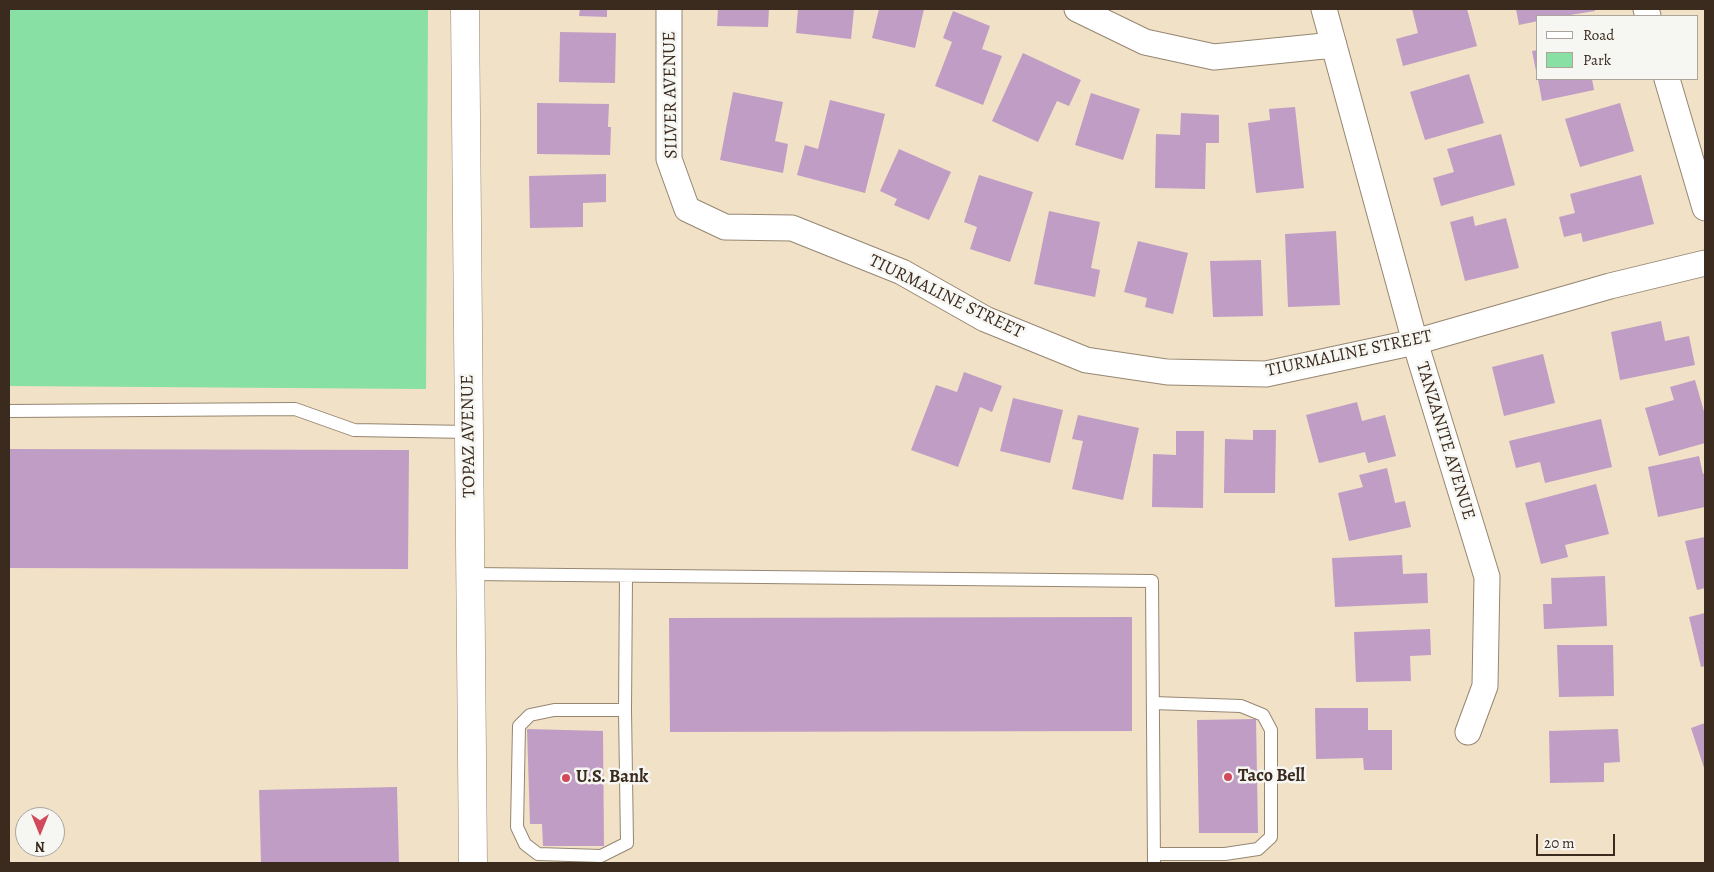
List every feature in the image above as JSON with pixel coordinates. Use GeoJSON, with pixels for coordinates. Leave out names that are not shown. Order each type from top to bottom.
{"type":"FeatureCollection","features":[{"type":"Feature","properties":{"kind":"street","name":"TOPAZ AVENUE"},"geometry":{"type":"LineString","coordinates":[[465,9],[473,863]]}},
{"type":"Feature","properties":{"kind":"street","name":"SILVER AVENUE"},"geometry":{"type":"LineString","coordinates":[[670,9],[669,159],[687,209]]}},
{"type":"Feature","properties":{"kind":"street"},"geometry":{"type":"LineString","coordinates":[[1077,9],[1146,42],[1214,57],[1334,45]]}},
{"type":"Feature","properties":{"kind":"street","name":"TANZANITE AVENUE"},"geometry":{"type":"LineString","coordinates":[[1324,9],[1415,342],[1487,577],[1485,686],[1468,732]]}},
{"type":"Feature","properties":{"kind":"street"},"geometry":{"type":"LineString","coordinates":[[1667,80],[1705,208]]}},
{"type":"Feature","properties":{"kind":"street","name":"TIURMALINE STREET"},"geometry":{"type":"LineString","coordinates":[[687,209],[725,227],[792,228],[902,272],[985,319],[1086,360],[1167,372],[1266,374],[1415,342],[1610,286],[1705,263]]}},
{"type":"Feature","properties":{"kind":"lane"},"geometry":{"type":"LineString","coordinates":[[9,411],[295,409],[354,430],[469,432]]}},
{"type":"Feature","properties":{"kind":"lane"},"geometry":{"type":"LineString","coordinates":[[471,574],[1152,581],[1154,859],[1225,854],[1258,849],[1271,837],[1271,730],[1264,715],[1241,706],[1153,703]]}},
{"type":"Feature","properties":{"kind":"lane"},"geometry":{"type":"LineString","coordinates":[[625,710],[554,710],[530,715],[519,726],[517,826],[525,844],[538,854],[601,856],[627,843],[625,710],[626,576]]}},
{"type":"Feature","properties":{"kind":"green space"},"geometry":{"type":"Polygon","coordinates":[[[9,9],[428,9],[426,389],[9,386],[9,9]]]}},
{"type":"Feature","properties":{"kind":"building"},"geometry":{"type":"Polygon","coordinates":[[[580,9],[607,9],[607,17],[579,16],[580,9]]]}},
{"type":"Feature","properties":{"kind":"building"},"geometry":{"type":"Polygon","coordinates":[[[718,9],[769,9],[768,27],[717,26],[718,9]]]}},
{"type":"Feature","properties":{"kind":"building"},"geometry":{"type":"Polygon","coordinates":[[[798,9],[854,9],[851,39],[796,33],[798,9]]]}},
{"type":"Feature","properties":{"kind":"building"},"geometry":{"type":"Polygon","coordinates":[[[879,9],[924,9],[915,48],[872,38],[879,9]]]}},
{"type":"Feature","properties":{"kind":"building"},"geometry":{"type":"Polygon","coordinates":[[[1412,9],[1467,9],[1477,46],[1403,66],[1396,39],[1418,33],[1412,9]]]}},
{"type":"Feature","properties":{"kind":"building"},"geometry":{"type":"Polygon","coordinates":[[[1516,9],[1595,9],[1595,11],[1570,15],[1536,15],[1536,21],[1519,25],[1516,9]]]}},
{"type":"Feature","properties":{"kind":"building"},"geometry":{"type":"Polygon","coordinates":[[[953,11],[990,26],[982,49],[1002,56],[983,105],[935,86],[952,42],[943,38],[953,11]]]}},
{"type":"Feature","properties":{"kind":"building"},"geometry":{"type":"Polygon","coordinates":[[[560,32],[616,33],[615,83],[559,82],[560,32]]]}},
{"type":"Feature","properties":{"kind":"building"},"geometry":{"type":"Polygon","coordinates":[[[1536,50],[1536,71],[1532,51],[1536,50]]]}},
{"type":"Feature","properties":{"kind":"building"},"geometry":{"type":"Polygon","coordinates":[[[1023,53],[1081,80],[1069,106],[1057,101],[1038,142],[992,121],[1023,53]]]}},
{"type":"Feature","properties":{"kind":"building"},"geometry":{"type":"Polygon","coordinates":[[[1469,74],[1484,123],[1425,140],[1410,92],[1469,74]]]}},
{"type":"Feature","properties":{"kind":"building"},"geometry":{"type":"Polygon","coordinates":[[[1538,80],[1592,80],[1594,90],[1542,101],[1538,80]]]}},
{"type":"Feature","properties":{"kind":"building"},"geometry":{"type":"Polygon","coordinates":[[[733,92],[783,102],[775,141],[788,144],[783,173],[720,160],[733,92]]]}},
{"type":"Feature","properties":{"kind":"building"},"geometry":{"type":"Polygon","coordinates":[[[1091,93],[1140,109],[1123,160],[1075,145],[1091,93]]]}},
{"type":"Feature","properties":{"kind":"building"},"geometry":{"type":"Polygon","coordinates":[[[830,100],[885,114],[865,193],[797,175],[805,145],[818,149],[830,100]]]}},
{"type":"Feature","properties":{"kind":"building"},"geometry":{"type":"Polygon","coordinates":[[[537,103],[609,104],[608,127],[611,127],[610,155],[537,154],[537,103]]]}},
{"type":"Feature","properties":{"kind":"building"},"geometry":{"type":"Polygon","coordinates":[[[1620,103],[1634,151],[1580,167],[1565,119],[1620,103]]]}},
{"type":"Feature","properties":{"kind":"building"},"geometry":{"type":"Polygon","coordinates":[[[1295,107],[1304,188],[1256,193],[1248,123],[1270,120],[1269,109],[1295,107]]]}},
{"type":"Feature","properties":{"kind":"building"},"geometry":{"type":"Polygon","coordinates":[[[1181,113],[1219,115],[1219,143],[1206,143],[1205,189],[1155,188],[1156,134],[1180,135],[1181,113]]]}},
{"type":"Feature","properties":{"kind":"building"},"geometry":{"type":"Polygon","coordinates":[[[1501,134],[1515,185],[1441,206],[1433,178],[1454,172],[1447,149],[1501,134]]]}},
{"type":"Feature","properties":{"kind":"building"},"geometry":{"type":"Polygon","coordinates":[[[899,149],[951,172],[929,220],[894,205],[897,199],[880,191],[899,149]]]}},
{"type":"Feature","properties":{"kind":"building"},"geometry":{"type":"Polygon","coordinates":[[[606,174],[606,202],[583,203],[583,227],[530,228],[529,176],[606,174]]]}},
{"type":"Feature","properties":{"kind":"building"},"geometry":{"type":"Polygon","coordinates":[[[979,175],[1033,192],[1010,262],[970,249],[977,227],[964,222],[979,175]]]}},
{"type":"Feature","properties":{"kind":"building"},"geometry":{"type":"Polygon","coordinates":[[[1641,175],[1654,224],[1583,242],[1581,233],[1564,237],[1559,217],[1575,213],[1570,194],[1641,175]]]}},
{"type":"Feature","properties":{"kind":"building"},"geometry":{"type":"Polygon","coordinates":[[[1049,211],[1100,222],[1091,268],[1100,270],[1095,297],[1034,284],[1049,211]]]}},
{"type":"Feature","properties":{"kind":"building"},"geometry":{"type":"Polygon","coordinates":[[[1473,216],[1475,226],[1506,218],[1519,268],[1465,281],[1450,222],[1473,216]]]}},
{"type":"Feature","properties":{"kind":"building"},"geometry":{"type":"Polygon","coordinates":[[[1336,231],[1340,305],[1288,307],[1285,234],[1336,231]]]}},
{"type":"Feature","properties":{"kind":"building"},"geometry":{"type":"Polygon","coordinates":[[[1138,241],[1188,253],[1173,314],[1145,307],[1147,298],[1124,292],[1138,241]]]}},
{"type":"Feature","properties":{"kind":"building"},"geometry":{"type":"Polygon","coordinates":[[[1261,260],[1263,316],[1213,317],[1210,261],[1261,260]]]}},
{"type":"Feature","properties":{"kind":"building"},"geometry":{"type":"Polygon","coordinates":[[[1661,321],[1665,341],[1689,336],[1695,365],[1620,380],[1611,332],[1661,321]]]}},
{"type":"Feature","properties":{"kind":"building"},"geometry":{"type":"Polygon","coordinates":[[[1543,354],[1555,403],[1504,416],[1492,367],[1543,354]]]}},
{"type":"Feature","properties":{"kind":"building"},"geometry":{"type":"Polygon","coordinates":[[[964,372],[1002,386],[992,412],[980,407],[958,467],[911,450],[936,385],[957,392],[964,372]]]}},
{"type":"Feature","properties":{"kind":"building"},"geometry":{"type":"Polygon","coordinates":[[[1695,380],[1705,415],[1705,443],[1659,456],[1645,408],[1674,400],[1670,387],[1695,380]]]}},
{"type":"Feature","properties":{"kind":"building"},"geometry":{"type":"Polygon","coordinates":[[[1013,398],[1063,410],[1050,463],[1000,451],[1013,398]]]}},
{"type":"Feature","properties":{"kind":"building"},"geometry":{"type":"Polygon","coordinates":[[[1357,402],[1362,421],[1385,415],[1396,456],[1368,463],[1365,452],[1319,463],[1306,415],[1357,402]]]}},
{"type":"Feature","properties":{"kind":"building"},"geometry":{"type":"Polygon","coordinates":[[[1078,415],[1139,428],[1123,500],[1072,489],[1083,441],[1072,439],[1078,415]]]}},
{"type":"Feature","properties":{"kind":"building"},"geometry":{"type":"Polygon","coordinates":[[[1601,419],[1612,467],[1545,483],[1540,462],[1516,468],[1509,441],[1601,419]]]}},
{"type":"Feature","properties":{"kind":"building"},"geometry":{"type":"Polygon","coordinates":[[[1253,430],[1276,430],[1275,493],[1224,493],[1225,439],[1253,440],[1253,430]]]}},
{"type":"Feature","properties":{"kind":"building"},"geometry":{"type":"Polygon","coordinates":[[[1176,431],[1204,431],[1203,508],[1152,507],[1153,454],[1176,455],[1176,431]]]}},
{"type":"Feature","properties":{"kind":"building"},"geometry":{"type":"Polygon","coordinates":[[[9,449],[409,450],[408,569],[9,568],[9,449]]]}},
{"type":"Feature","properties":{"kind":"building"},"geometry":{"type":"Polygon","coordinates":[[[1699,456],[1703,474],[1705,473],[1705,507],[1658,517],[1648,467],[1699,456]]]}},
{"type":"Feature","properties":{"kind":"building"},"geometry":{"type":"Polygon","coordinates":[[[1387,468],[1395,503],[1405,501],[1411,527],[1349,541],[1338,493],[1363,487],[1359,475],[1387,468]]]}},
{"type":"Feature","properties":{"kind":"building"},"geometry":{"type":"Polygon","coordinates":[[[1596,484],[1609,534],[1565,545],[1568,557],[1541,564],[1525,503],[1596,484]]]}},
{"type":"Feature","properties":{"kind":"building"},"geometry":{"type":"Polygon","coordinates":[[[1705,537],[1705,588],[1697,590],[1685,541],[1705,537]]]}},
{"type":"Feature","properties":{"kind":"building"},"geometry":{"type":"Polygon","coordinates":[[[1402,555],[1403,574],[1427,573],[1428,603],[1335,607],[1332,558],[1402,555]]]}},
{"type":"Feature","properties":{"kind":"building"},"geometry":{"type":"Polygon","coordinates":[[[1605,576],[1607,626],[1544,629],[1543,604],[1552,604],[1551,578],[1605,576]]]}},
{"type":"Feature","properties":{"kind":"building"},"geometry":{"type":"Polygon","coordinates":[[[1705,613],[1705,666],[1701,667],[1689,617],[1705,613]]]}},
{"type":"Feature","properties":{"kind":"building"},"geometry":{"type":"Polygon","coordinates":[[[1132,617],[1132,731],[670,732],[669,618],[1132,617]]]}},
{"type":"Feature","properties":{"kind":"building"},"geometry":{"type":"Polygon","coordinates":[[[1430,629],[1431,655],[1410,656],[1411,681],[1356,682],[1354,632],[1430,629]]]}},
{"type":"Feature","properties":{"kind":"building"},"geometry":{"type":"Polygon","coordinates":[[[1557,645],[1613,645],[1614,696],[1559,697],[1557,645]]]}},
{"type":"Feature","properties":{"kind":"building"},"geometry":{"type":"Polygon","coordinates":[[[1315,708],[1368,708],[1368,730],[1392,730],[1392,770],[1364,770],[1363,758],[1316,759],[1315,708]]]}},
{"type":"Feature","properties":{"kind":"building","name":"Taco Bell"},"geometry":{"type":"Polygon","coordinates":[[[1256,719],[1258,833],[1199,833],[1197,720],[1256,719]]]}},
{"type":"Feature","properties":{"kind":"building"},"geometry":{"type":"Polygon","coordinates":[[[1705,723],[1705,771],[1691,728],[1705,723]]]}},
{"type":"Feature","properties":{"kind":"building","name":"U.S. Bank"},"geometry":{"type":"Polygon","coordinates":[[[527,729],[603,731],[604,846],[543,846],[542,824],[530,824],[527,729]]]}},
{"type":"Feature","properties":{"kind":"building"},"geometry":{"type":"Polygon","coordinates":[[[1618,729],[1620,762],[1604,763],[1604,782],[1550,783],[1549,731],[1618,729]]]}},
{"type":"Feature","properties":{"kind":"building"},"geometry":{"type":"Polygon","coordinates":[[[397,787],[399,863],[261,863],[259,790],[397,787]]]}},
{"type":"Feature","properties":{"kind":"place","name":"Taco Bell"},"geometry":{"type":"Point","coordinates":[1228,777]}},
{"type":"Feature","properties":{"kind":"place","name":"U.S. Bank"},"geometry":{"type":"Point","coordinates":[566,778]}}]}
